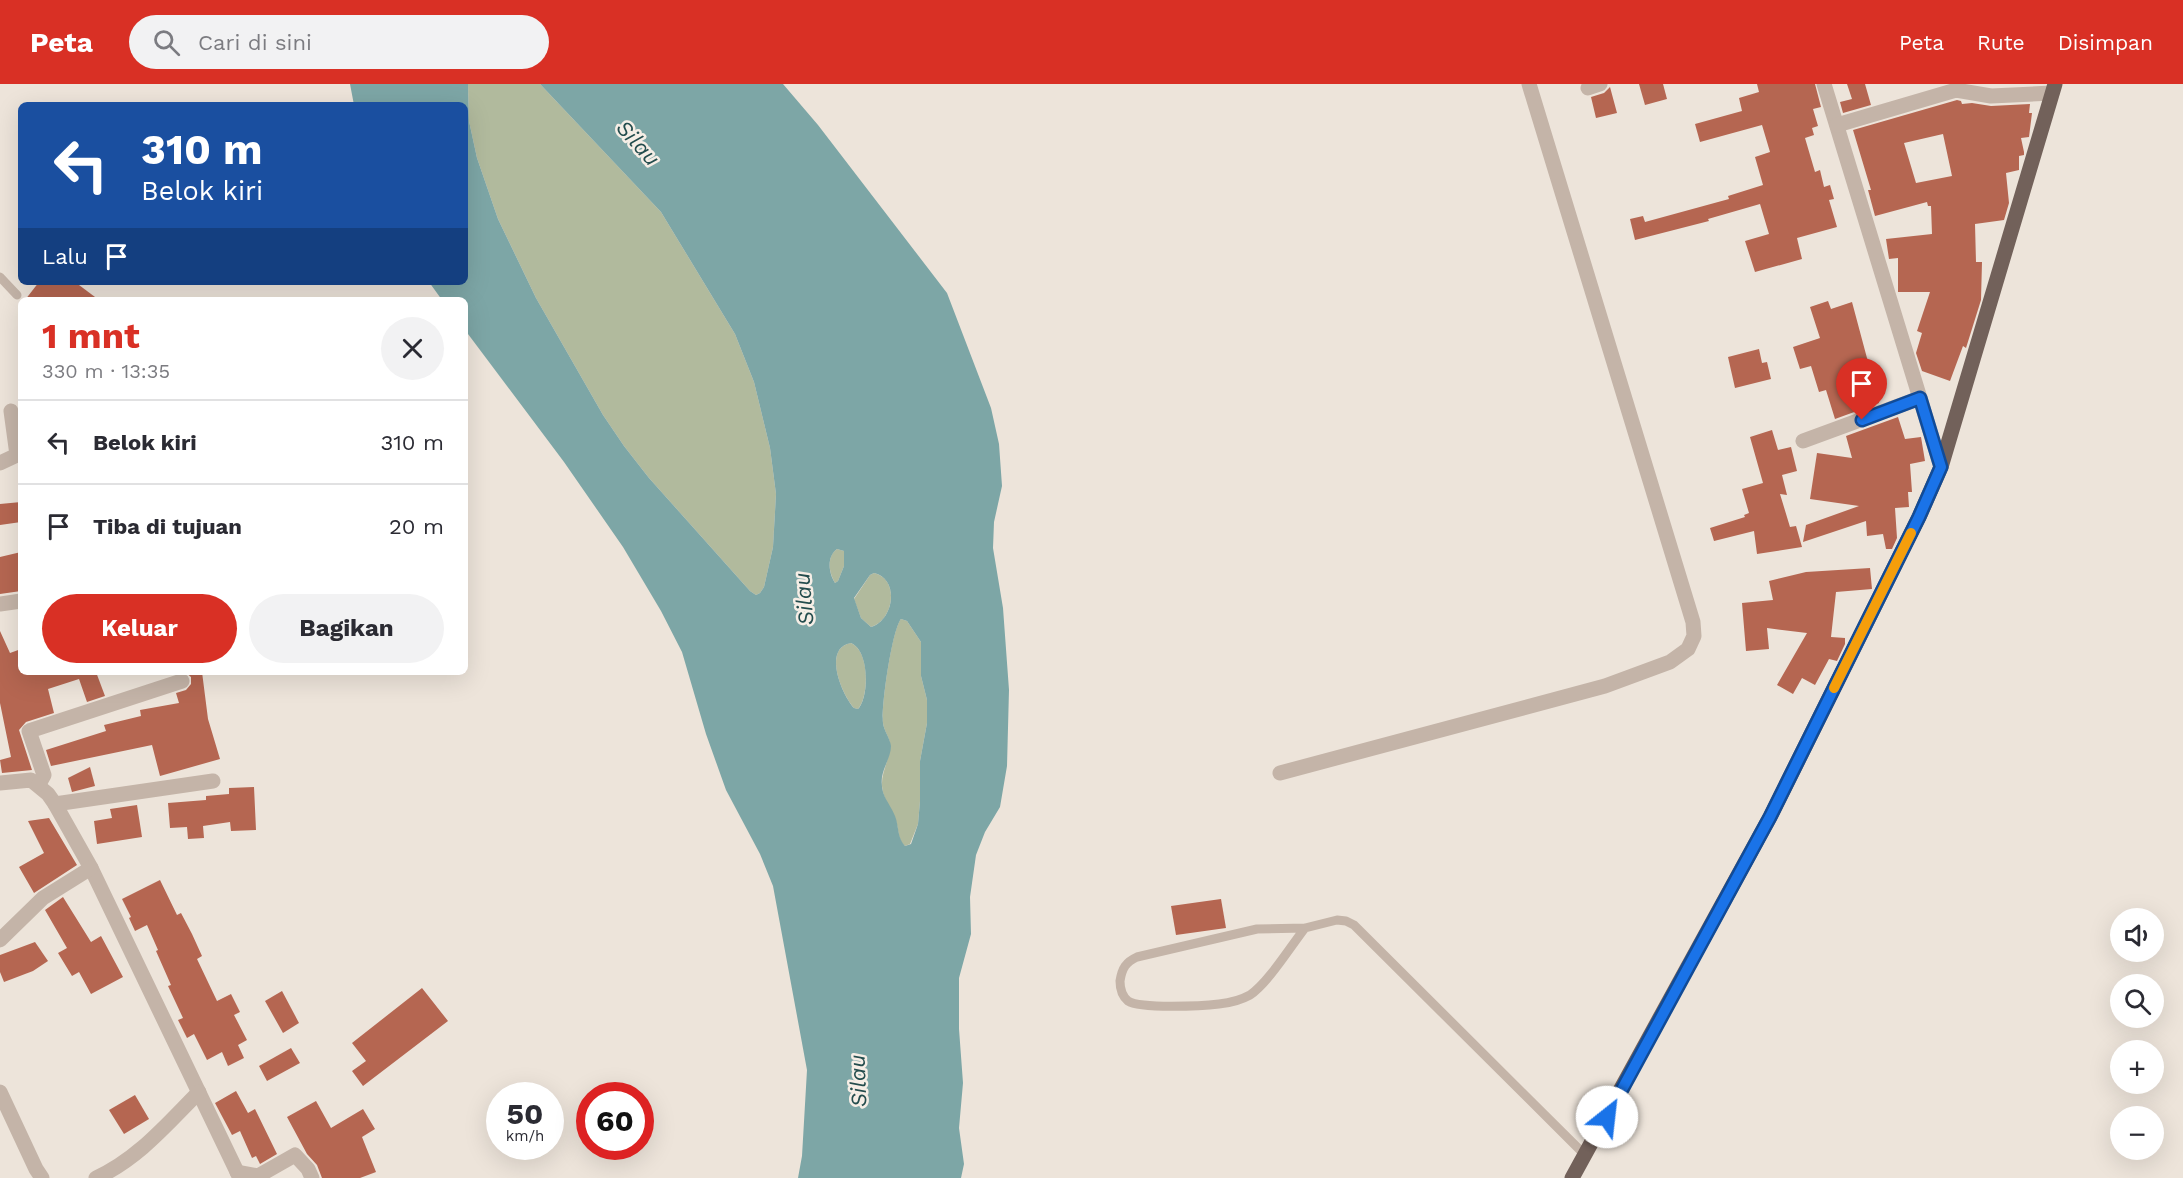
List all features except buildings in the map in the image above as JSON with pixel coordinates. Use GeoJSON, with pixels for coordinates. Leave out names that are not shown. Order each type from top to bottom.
{"type":"FeatureCollection","features":[{"type":"Feature","properties":{"kind":"main road"},"geometry":{"type":"LineString","coordinates":[[1572,1178],[1770,817],[1919,517],[1941,467],[2054,88]]}},
{"type":"Feature","properties":{"kind":"street"},"geometry":{"type":"LineString","coordinates":[[1280,773],[1605,686],[1670,662],[1688,650],[1692,643],[1693,622],[1529,84]]}},
{"type":"Feature","properties":{"kind":"street"},"geometry":{"type":"LineString","coordinates":[[1824,84],[1941,467]]}},
{"type":"Feature","properties":{"kind":"street"},"geometry":{"type":"LineString","coordinates":[[1837,125],[1956,90],[1991,96],[2054,88]]}},
{"type":"Feature","properties":{"kind":"street"},"geometry":{"type":"LineString","coordinates":[[1803,441],[1920,398]]}},
{"type":"Feature","properties":{"kind":"street"},"geometry":{"type":"LineString","coordinates":[[0,463],[17,455],[11,411]]}},
{"type":"Feature","properties":{"kind":"street"},"geometry":{"type":"LineString","coordinates":[[0,604],[18,601]]}},
{"type":"Feature","properties":{"kind":"street"},"geometry":{"type":"LineString","coordinates":[[39,784],[44,774],[29,731],[182,681]]}},
{"type":"Feature","properties":{"kind":"street"},"geometry":{"type":"LineString","coordinates":[[0,783],[31,780],[39,784],[56,804],[91,868],[238,1175],[258,1176],[295,1155],[308,1169],[312,1178]]}},
{"type":"Feature","properties":{"kind":"street"},"geometry":{"type":"LineString","coordinates":[[56,804],[213,781]]}},
{"type":"Feature","properties":{"kind":"street"},"geometry":{"type":"LineString","coordinates":[[0,940],[43,898],[91,868]]}},
{"type":"Feature","properties":{"kind":"street"},"geometry":{"type":"LineString","coordinates":[[0,1092],[42,1178]]}},
{"type":"Feature","properties":{"kind":"street"},"geometry":{"type":"LineString","coordinates":[[96,1178],[114,1170],[144,1148],[199,1092]]}},
{"type":"Feature","properties":{"kind":"lane"},"geometry":{"type":"LineString","coordinates":[[0,277],[17,295]]}},
{"type":"Feature","properties":{"kind":"lane"},"geometry":{"type":"LineString","coordinates":[[1305,928],[1261,985],[1238,1000],[1221,1004],[1144,1006],[1127,1000],[1122,994],[1120,984],[1122,969],[1128,961],[1137,957],[1257,929],[1305,928],[1337,920],[1346,921],[1354,925],[1586,1155]]}},
{"type":"Feature","properties":{"kind":"green space"},"geometry":{"type":"Polygon","coordinates":[[[468,84],[540,84],[661,212],[735,334],[754,382],[770,448],[776,494],[773,547],[764,587],[760,593],[756,595],[750,591],[649,478],[603,415],[536,298],[498,219],[477,158],[469,121],[468,84]]]}},
{"type":"Feature","properties":{"kind":"green space"},"geometry":{"type":"Polygon","coordinates":[[[837,549],[844,551],[844,566],[835,583],[831,575],[830,561],[837,549]]]}},
{"type":"Feature","properties":{"kind":"green space"},"geometry":{"type":"Polygon","coordinates":[[[874,573],[888,583],[891,600],[885,616],[871,627],[861,618],[854,599],[870,575],[874,573]]]}},
{"type":"Feature","properties":{"kind":"green space"},"geometry":{"type":"Polygon","coordinates":[[[901,619],[907,621],[921,642],[921,676],[927,700],[927,723],[920,761],[918,824],[910,844],[905,846],[900,839],[896,820],[884,796],[882,786],[890,745],[883,723],[885,686],[894,637],[901,619]]]}},
{"type":"Feature","properties":{"kind":"green space"},"geometry":{"type":"Polygon","coordinates":[[[851,643],[862,655],[866,674],[864,695],[858,709],[849,702],[837,672],[838,653],[842,647],[851,643]]]}},
{"type":"Feature","properties":{"kind":"water","name":"Silau"},"geometry":{"type":"Polygon","coordinates":[[[350,84],[468,84],[469,121],[477,158],[498,219],[536,298],[603,415],[624,446],[649,478],[756,595],[764,587],[773,547],[776,494],[770,448],[754,382],[735,334],[661,212],[540,84],[783,84],[818,125],[947,293],[991,408],[999,444],[1002,486],[994,522],[993,548],[1003,608],[1009,690],[1007,766],[1000,807],[985,832],[976,855],[970,897],[971,934],[959,978],[959,1029],[963,1083],[959,1128],[964,1164],[961,1178],[798,1178],[802,1156],[807,1070],[773,886],[760,854],[726,790],[706,734],[682,652],[623,547],[564,462],[468,334],[468,297],[440,297],[431,285],[468,285],[468,102],[353,102],[350,84]],[[837,549],[830,561],[831,575],[835,583],[844,566],[844,551],[837,549]],[[874,573],[870,575],[854,598],[861,618],[871,627],[885,616],[891,600],[888,583],[874,573]],[[901,619],[894,638],[884,702],[883,723],[891,746],[882,784],[905,846],[911,844],[918,824],[920,761],[927,723],[927,700],[921,676],[921,642],[907,621],[901,619]],[[851,643],[842,647],[838,653],[837,672],[849,702],[858,709],[864,695],[866,675],[862,655],[851,643]]]}},
{"type":"Feature","properties":{"kind":"slow traffic"},"geometry":{"type":"LineString","coordinates":[[1834,688],[1911,533]]}},
{"type":"Feature","properties":{"kind":"route"},"geometry":{"type":"LineString","coordinates":[[1607,1117],[1770,817],[1919,517],[1941,467],[1920,398],[1862,420]]}}]}
